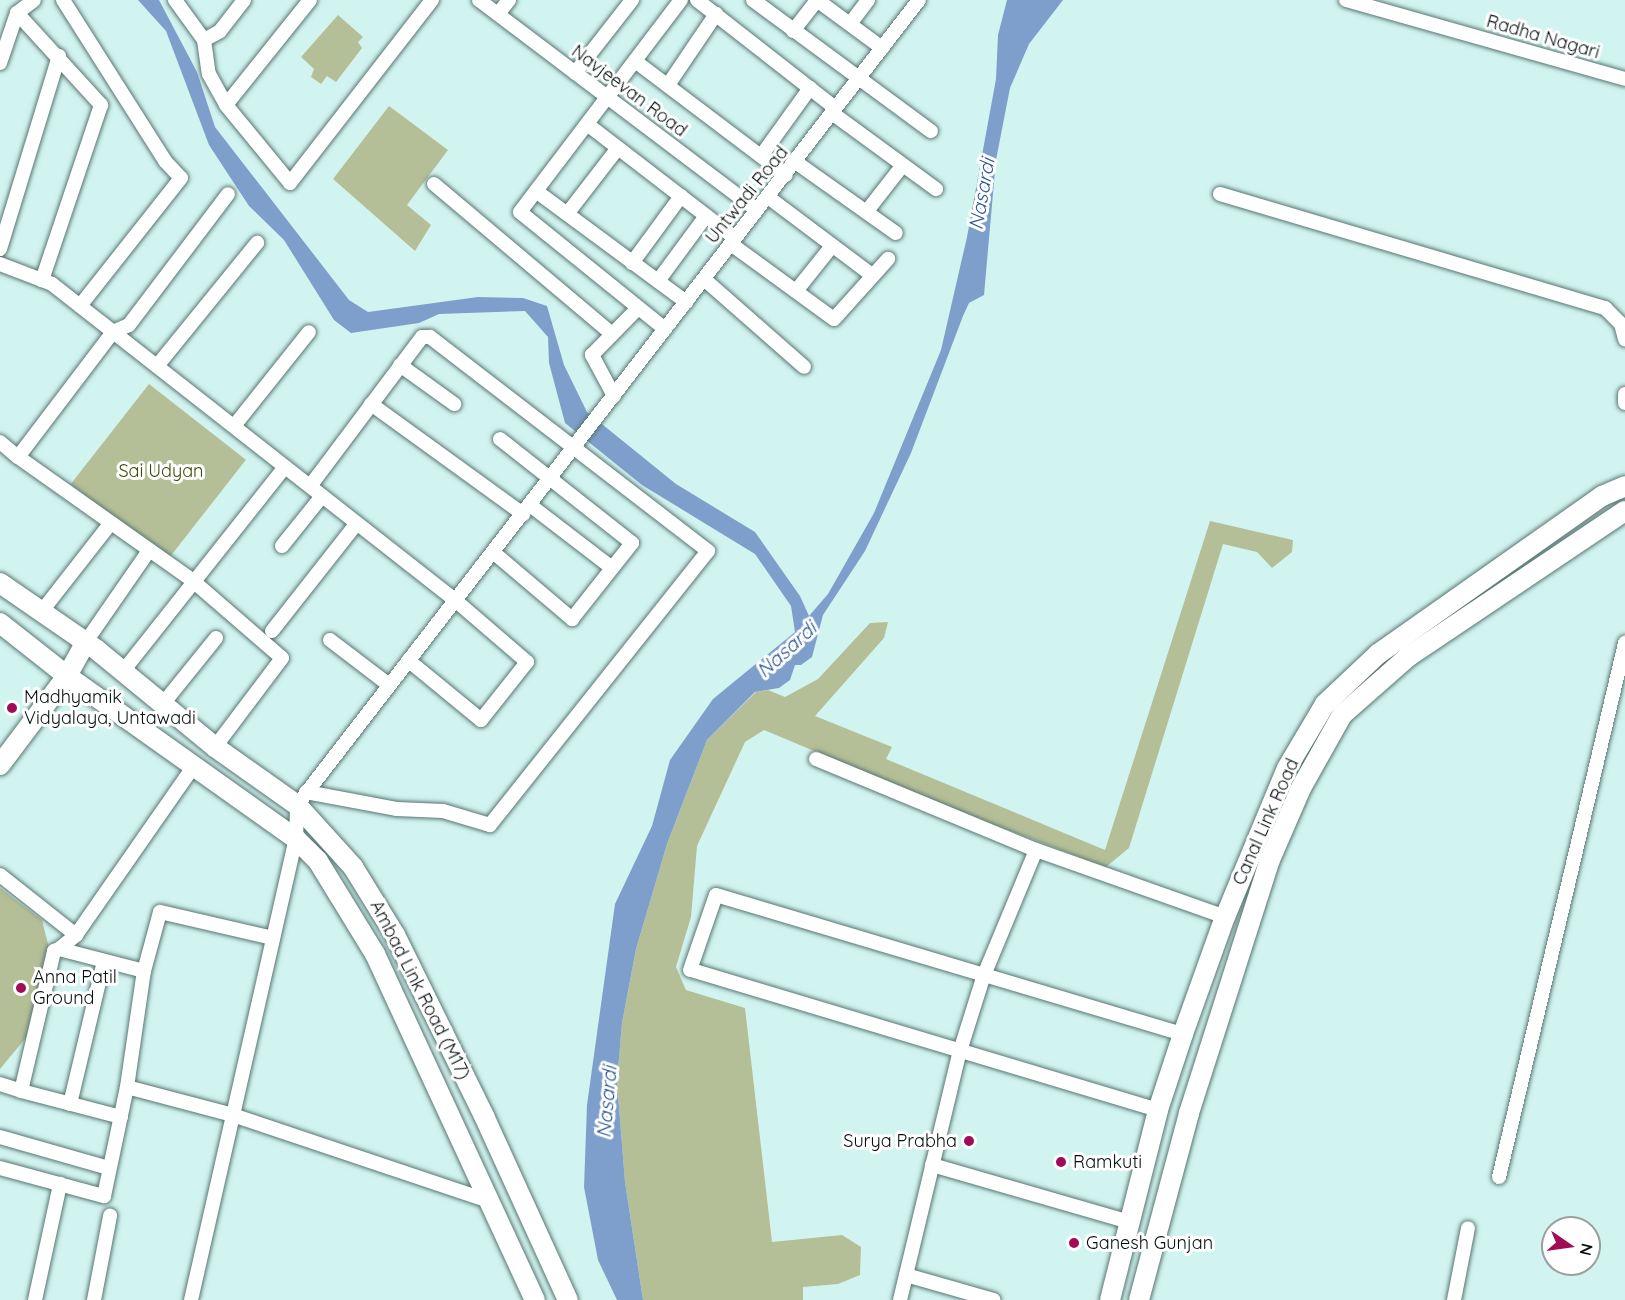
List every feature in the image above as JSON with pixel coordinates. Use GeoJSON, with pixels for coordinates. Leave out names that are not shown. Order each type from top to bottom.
{"type":"FeatureCollection","features":[{"type":"Feature","properties":{"kind":"main road","name":"Canal Link Road"},"geometry":{"type":"LineString","coordinates":[[1110,1300],[1158,1110],[1225,917],[1287,768],[1325,704],[1378,654],[1602,496],[1625,486]]}},
{"type":"Feature","properties":{"kind":"main road","name":"Canal Link Road"},"geometry":{"type":"LineString","coordinates":[[1139,1300],[1189,1113],[1269,862],[1301,788],[1342,715],[1409,656],[1625,511]]}},
{"type":"Feature","properties":{"kind":"main road","name":"Ambad Link Road (M17)"},"geometry":{"type":"LineString","coordinates":[[0,583],[124,670],[162,705],[215,747],[301,799],[353,867],[395,935],[484,1116],[567,1300]]}},
{"type":"Feature","properties":{"kind":"main road"},"geometry":{"type":"LineString","coordinates":[[0,623],[67,676],[296,839],[318,861],[375,954],[535,1300]]}},
{"type":"Feature","properties":{"kind":"main road"},"geometry":{"type":"LineString","coordinates":[[0,765],[67,676],[85,644]]}},
{"type":"Feature","properties":{"kind":"street"},"geometry":{"type":"LineString","coordinates":[[0,63],[17,13],[34,0]]}},
{"type":"Feature","properties":{"kind":"street"},"geometry":{"type":"LineString","coordinates":[[63,0],[165,161],[181,178],[80,306]]}},
{"type":"Feature","properties":{"kind":"street"},"geometry":{"type":"LineString","coordinates":[[175,0],[204,40],[203,54],[209,74],[226,105],[290,183],[432,0]]}},
{"type":"Feature","properties":{"kind":"street"},"geometry":{"type":"LineString","coordinates":[[204,40],[220,31],[244,0]]}},
{"type":"Feature","properties":{"kind":"street"},"geometry":{"type":"LineString","coordinates":[[226,105],[310,0]]}},
{"type":"Feature","properties":{"kind":"street","name":"Navjeevan Road"},"geometry":{"type":"LineString","coordinates":[[479,0],[756,210]]}},
{"type":"Feature","properties":{"kind":"street"},"geometry":{"type":"LineString","coordinates":[[498,14],[509,0]]}},
{"type":"Feature","properties":{"kind":"street"},"geometry":{"type":"LineString","coordinates":[[575,73],[632,0]]}},
{"type":"Feature","properties":{"kind":"street"},"geometry":{"type":"LineString","coordinates":[[665,329],[520,212],[681,0]]}},
{"type":"Feature","properties":{"kind":"street"},"geometry":{"type":"LineString","coordinates":[[698,0],[936,189]]}},
{"type":"Feature","properties":{"kind":"street"},"geometry":{"type":"LineString","coordinates":[[753,0],[858,80],[931,131]]}},
{"type":"Feature","properties":{"kind":"street"},"geometry":{"type":"LineString","coordinates":[[793,31],[817,0],[882,48]]}},
{"type":"Feature","properties":{"kind":"street"},"geometry":{"type":"LineString","coordinates":[[850,24],[868,0]]}},
{"type":"Feature","properties":{"kind":"street","name":"Untwadi Road"},"geometry":{"type":"LineString","coordinates":[[301,799],[577,447],[756,210],[797,163],[834,110],[919,0]]}},
{"type":"Feature","properties":{"kind":"street","name":"Radha Nagari"},"geometry":{"type":"LineString","coordinates":[[1346,0],[1625,79]]}},
{"type":"Feature","properties":{"kind":"street"},"geometry":{"type":"LineString","coordinates":[[17,13],[59,56],[101,105],[42,280]]}},
{"type":"Feature","properties":{"kind":"street"},"geometry":{"type":"LineString","coordinates":[[668,86],[716,14]]}},
{"type":"Feature","properties":{"kind":"street"},"geometry":{"type":"LineString","coordinates":[[0,249],[59,56]]}},
{"type":"Feature","properties":{"kind":"street"},"geometry":{"type":"LineString","coordinates":[[635,61],[786,175]]}},
{"type":"Feature","properties":{"kind":"street"},"geometry":{"type":"LineString","coordinates":[[761,156],[810,88]]}},
{"type":"Feature","properties":{"kind":"street"},"geometry":{"type":"LineString","coordinates":[[587,123],[706,216],[795,291],[834,319],[888,259]]}},
{"type":"Feature","properties":{"kind":"street"},"geometry":{"type":"LineString","coordinates":[[567,214],[618,148]]}},
{"type":"Feature","properties":{"kind":"street"},"geometry":{"type":"LineString","coordinates":[[797,163],[896,233]]}},
{"type":"Feature","properties":{"kind":"street"},"geometry":{"type":"LineString","coordinates":[[867,212],[903,165]]}},
{"type":"Feature","properties":{"kind":"street"},"geometry":{"type":"LineString","coordinates":[[434,184],[612,334]]}},
{"type":"Feature","properties":{"kind":"street"},"geometry":{"type":"LineString","coordinates":[[536,191],[686,302]]}},
{"type":"Feature","properties":{"kind":"street"},"geometry":{"type":"LineString","coordinates":[[18,458],[113,332],[129,325],[228,194]]}},
{"type":"Feature","properties":{"kind":"street"},"geometry":{"type":"LineString","coordinates":[[1220,194],[1605,308],[1621,324],[1625,339]]}},
{"type":"Feature","properties":{"kind":"street"},"geometry":{"type":"LineString","coordinates":[[632,263],[681,196]]}},
{"type":"Feature","properties":{"kind":"street"},"geometry":{"type":"LineString","coordinates":[[768,197],[872,275]]}},
{"type":"Feature","properties":{"kind":"street"},"geometry":{"type":"LineString","coordinates":[[658,281],[706,216]]}},
{"type":"Feature","properties":{"kind":"street"},"geometry":{"type":"LineString","coordinates":[[157,366],[257,243]]}},
{"type":"Feature","properties":{"kind":"street"},"geometry":{"type":"LineString","coordinates":[[795,291],[832,246]]}},
{"type":"Feature","properties":{"kind":"street"},"geometry":{"type":"LineString","coordinates":[[0,264],[42,280],[80,306],[455,600],[527,662],[481,720],[408,660]]}},
{"type":"Feature","properties":{"kind":"street"},"geometry":{"type":"LineString","coordinates":[[704,279],[804,367]]}},
{"type":"Feature","properties":{"kind":"street"},"geometry":{"type":"LineString","coordinates":[[614,396],[592,355],[638,308]]}},
{"type":"Feature","properties":{"kind":"street"},"geometry":{"type":"LineString","coordinates":[[234,426],[309,332]]}},
{"type":"Feature","properties":{"kind":"street"},"geometry":{"type":"LineString","coordinates":[[191,1300],[296,839],[301,799],[397,809],[443,811],[490,825],[708,551],[577,447],[430,337],[422,337],[310,486]]}},
{"type":"Feature","properties":{"kind":"street"},"geometry":{"type":"LineString","coordinates":[[400,365],[454,404]]}},
{"type":"Feature","properties":{"kind":"street"},"geometry":{"type":"LineString","coordinates":[[1625,394],[1625,403]]}},
{"type":"Feature","properties":{"kind":"street"},"geometry":{"type":"LineString","coordinates":[[371,404],[612,568]]}},
{"type":"Feature","properties":{"kind":"street"},"geometry":{"type":"LineString","coordinates":[[493,552],[572,619],[632,543],[500,439]]}},
{"type":"Feature","properties":{"kind":"street"},"geometry":{"type":"LineString","coordinates":[[0,441],[18,458],[148,552],[192,580],[282,658],[215,747]]}},
{"type":"Feature","properties":{"kind":"street"},"geometry":{"type":"LineString","coordinates":[[124,670],[192,580],[285,467]]}},
{"type":"Feature","properties":{"kind":"street"},"geometry":{"type":"LineString","coordinates":[[282,546],[322,496]]}},
{"type":"Feature","properties":{"kind":"street"},"geometry":{"type":"LineString","coordinates":[[272,631],[357,523]]}},
{"type":"Feature","properties":{"kind":"street"},"geometry":{"type":"LineString","coordinates":[[42,611],[110,524]]}},
{"type":"Feature","properties":{"kind":"street"},"geometry":{"type":"LineString","coordinates":[[85,644],[148,552]]}},
{"type":"Feature","properties":{"kind":"street"},"geometry":{"type":"LineString","coordinates":[[162,705],[216,638]]}},
{"type":"Feature","properties":{"kind":"street"},"geometry":{"type":"LineString","coordinates":[[330,640],[389,686]]}},
{"type":"Feature","properties":{"kind":"street"},"geometry":{"type":"LineString","coordinates":[[1499,1177],[1625,643]]}},
{"type":"Feature","properties":{"kind":"street"},"geometry":{"type":"LineString","coordinates":[[816,759],[1036,850],[1225,917]]}},
{"type":"Feature","properties":{"kind":"street"},"geometry":{"type":"LineString","coordinates":[[21,1091],[54,951],[76,935],[193,767]]}},
{"type":"Feature","properties":{"kind":"street"},"geometry":{"type":"LineString","coordinates":[[900,1300],[960,1051],[984,975],[1036,850]]}},
{"type":"Feature","properties":{"kind":"street"},"geometry":{"type":"LineString","coordinates":[[0,875],[76,935]]}},
{"type":"Feature","properties":{"kind":"street"},"geometry":{"type":"LineString","coordinates":[[1158,1110],[690,970],[716,895],[1183,1034]]}},
{"type":"Feature","properties":{"kind":"street"},"geometry":{"type":"LineString","coordinates":[[0,1168],[104,1196],[127,1087],[144,971],[160,912],[273,938]]}},
{"type":"Feature","properties":{"kind":"street"},"geometry":{"type":"LineString","coordinates":[[59,949],[144,971]]}},
{"type":"Feature","properties":{"kind":"street"},"geometry":{"type":"LineString","coordinates":[[70,1104],[104,961]]}},
{"type":"Feature","properties":{"kind":"street"},"geometry":{"type":"LineString","coordinates":[[0,1084],[121,1117]]}},
{"type":"Feature","properties":{"kind":"street"},"geometry":{"type":"LineString","coordinates":[[127,1087],[233,1115],[491,1202]]}},
{"type":"Feature","properties":{"kind":"street"},"geometry":{"type":"LineString","coordinates":[[0,1137],[109,1168]]}},
{"type":"Feature","properties":{"kind":"street"},"geometry":{"type":"LineString","coordinates":[[932,1165],[1129,1222]]}},
{"type":"Feature","properties":{"kind":"street"},"geometry":{"type":"LineString","coordinates":[[35,1300],[60,1184]]}},
{"type":"Feature","properties":{"kind":"street"},"geometry":{"type":"LineString","coordinates":[[94,1300],[110,1216]]}},
{"type":"Feature","properties":{"kind":"street"},"geometry":{"type":"LineString","coordinates":[[1454,1300],[1468,1228]]}},
{"type":"Feature","properties":{"kind":"street"},"geometry":{"type":"LineString","coordinates":[[906,1275],[994,1300]]}},
{"type":"Feature","properties":{"kind":"green space"},"geometry":{"type":"Polygon","coordinates":[[[338,15],[363,37],[358,42],[362,48],[336,82],[327,76],[321,84],[311,77],[314,69],[301,57],[338,15]]]}},
{"type":"Feature","properties":{"kind":"green space"},"geometry":{"type":"Polygon","coordinates":[[[389,106],[448,150],[407,205],[431,225],[415,251],[333,179],[389,106]]]}},
{"type":"Feature","properties":{"kind":"green space","name":"Sai Udyan"},"geometry":{"type":"Polygon","coordinates":[[[149,384],[246,460],[168,560],[71,484],[149,384]]]}},
{"type":"Feature","properties":{"kind":"green space"},"geometry":{"type":"Polygon","coordinates":[[[1210,521],[1293,540],[1292,552],[1272,568],[1257,552],[1223,544],[1129,848],[1106,867],[955,810],[764,730],[745,742],[697,846],[691,917],[676,967],[686,990],[745,1008],[772,1242],[842,1235],[861,1247],[860,1275],[838,1284],[803,1287],[803,1300],[643,1300],[625,1182],[617,1082],[622,1023],[636,949],[667,844],[707,740],[756,692],[768,690],[785,697],[818,679],[870,623],[888,622],[884,638],[815,716],[892,747],[886,759],[1105,850],[1210,521]]]}},
{"type":"Feature","properties":{"kind":"green space","name":"Anna Patil Ground"},"geometry":{"type":"Polygon","coordinates":[[[0,888],[42,920],[49,948],[34,1028],[0,1069],[0,888]]]}},
{"type":"Feature","properties":{"kind":"water","name":"Nasardi"},"geometry":{"type":"Polygon","coordinates":[[[138,0],[159,0],[197,72],[215,127],[349,300],[368,312],[478,297],[523,298],[547,306],[564,365],[587,412],[676,484],[755,532],[800,596],[809,616],[828,594],[874,513],[941,350],[967,237],[996,79],[998,35],[1007,0],[1063,0],[1029,44],[1010,88],[996,160],[984,295],[969,303],[911,453],[865,551],[823,615],[812,657],[801,665],[795,665],[790,680],[779,688],[755,692],[707,740],[667,844],[636,949],[622,1023],[617,1082],[625,1182],[643,1300],[617,1300],[598,1260],[584,1187],[587,1105],[615,904],[652,826],[670,760],[713,699],[795,632],[791,606],[755,554],[642,485],[565,423],[549,363],[548,337],[525,311],[439,314],[419,323],[351,333],[334,320],[284,240],[249,206],[209,145],[166,31],[138,0]]]}},
{"type":"Feature","properties":{"kind":"place","name":"Madhyamik Vidyalaya, Untawadi"},"geometry":{"type":"Point","coordinates":[12,708]}},
{"type":"Feature","properties":{"kind":"place","name":"Anna Patil Ground"},"geometry":{"type":"Point","coordinates":[21,988]}},
{"type":"Feature","properties":{"kind":"place","name":"Surya Prabha"},"geometry":{"type":"Point","coordinates":[969,1141]}},
{"type":"Feature","properties":{"kind":"place","name":"Ramkuti"},"geometry":{"type":"Point","coordinates":[1061,1162]}},
{"type":"Feature","properties":{"kind":"place","name":"Ganesh Gunjan"},"geometry":{"type":"Point","coordinates":[1074,1243]}}]}
